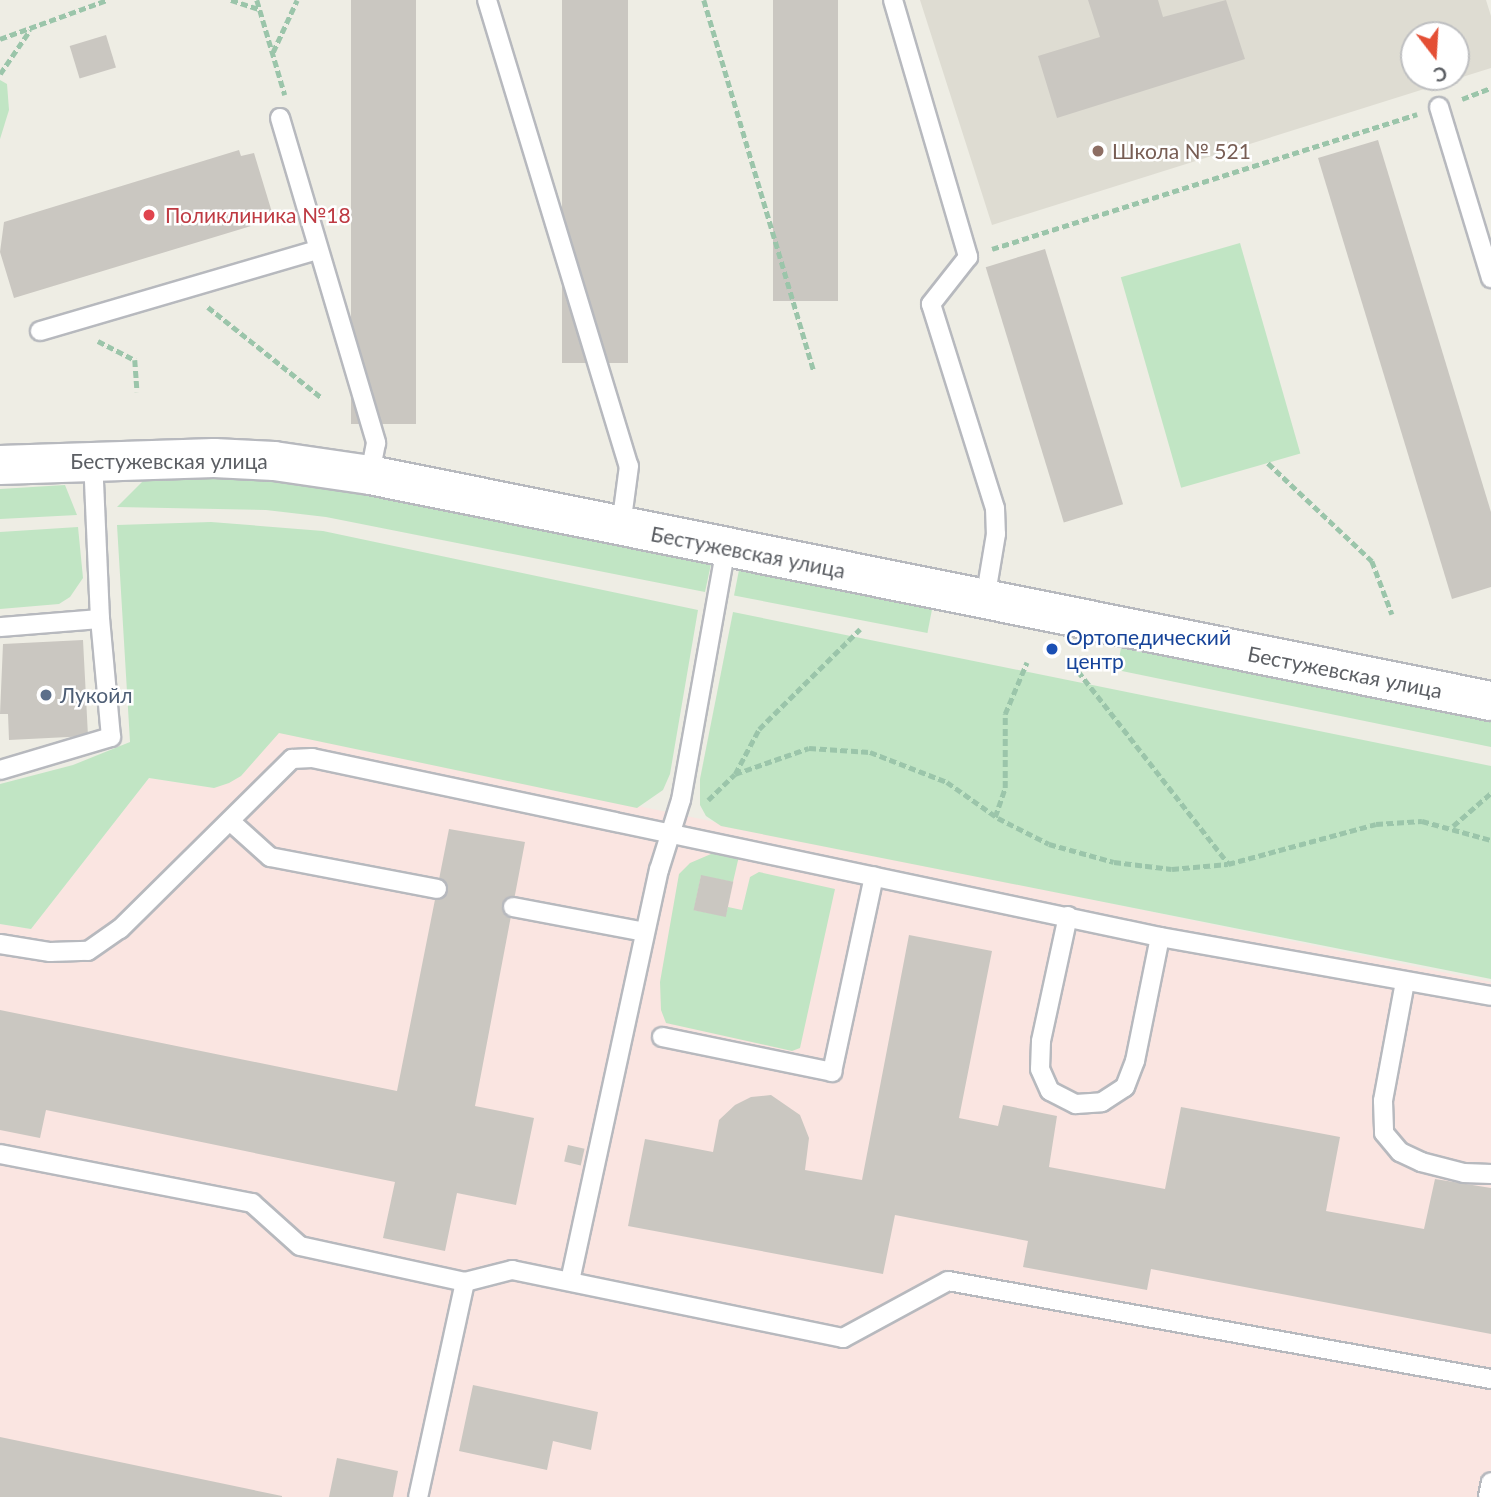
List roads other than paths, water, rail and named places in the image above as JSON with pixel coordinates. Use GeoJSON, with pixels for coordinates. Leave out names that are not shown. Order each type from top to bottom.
{"type":"FeatureCollection","features":[{"type":"Feature","properties":{"kind":"street","name":"Бестужевская улица"},"geometry":{"type":"LineString","coordinates":[[0,465],[93,459],[274,461],[370,475],[1491,701]]}},
{"type":"Feature","properties":{"kind":"lane"},"geometry":{"type":"LineString","coordinates":[[487,0],[629,466],[621,526]]}},
{"type":"Feature","properties":{"kind":"lane"},"geometry":{"type":"LineString","coordinates":[[893,0],[968,257],[932,304],[995,508],[996,534],[985,600]]}},
{"type":"Feature","properties":{"kind":"lane"},"geometry":{"type":"LineString","coordinates":[[1439,107],[1491,278]]}},
{"type":"Feature","properties":{"kind":"lane"},"geometry":{"type":"LineString","coordinates":[[280,118],[376,443],[370,475]]}},
{"type":"Feature","properties":{"kind":"lane"},"geometry":{"type":"LineString","coordinates":[[40,331],[317,250]]}},
{"type":"Feature","properties":{"kind":"lane"},"geometry":{"type":"LineString","coordinates":[[0,770],[111,737],[100,620],[93,459]]}},
{"type":"Feature","properties":{"kind":"lane"},"geometry":{"type":"LineString","coordinates":[[570,1281],[645,932],[681,800],[726,547]]}},
{"type":"Feature","properties":{"kind":"lane"},"geometry":{"type":"LineString","coordinates":[[0,627],[100,620]]}},
{"type":"Feature","properties":{"kind":"lane"},"geometry":{"type":"LineString","coordinates":[[0,944],[50,952],[88,951],[120,929],[292,759],[312,758],[1160,937],[1491,996]]}},
{"type":"Feature","properties":{"kind":"lane"},"geometry":{"type":"LineString","coordinates":[[230,821],[270,857],[437,889]]}},
{"type":"Feature","properties":{"kind":"lane"},"geometry":{"type":"LineString","coordinates":[[662,1037],[832,1072],[874,876]]}},
{"type":"Feature","properties":{"kind":"lane"},"geometry":{"type":"LineString","coordinates":[[513,907],[645,932]]}},
{"type":"Feature","properties":{"kind":"lane"},"geometry":{"type":"LineString","coordinates":[[1069,916],[1041,1041],[1040,1069],[1050,1091],[1076,1104],[1102,1102],[1125,1087],[1135,1061],[1160,937]]}},
{"type":"Feature","properties":{"kind":"lane"},"geometry":{"type":"LineString","coordinates":[[1405,982],[1383,1101],[1384,1133],[1400,1152],[1421,1162],[1464,1173],[1491,1174]]}},
{"type":"Feature","properties":{"kind":"lane"},"geometry":{"type":"LineString","coordinates":[[0,1154],[252,1203],[300,1246],[465,1282],[512,1270],[843,1338],[948,1281],[1491,1379]]}},
{"type":"Feature","properties":{"kind":"lane"},"geometry":{"type":"LineString","coordinates":[[418,1497],[465,1282]]}},
{"type":"Feature","properties":{"kind":"lane"},"geometry":{"type":"LineString","coordinates":[[1488,1497],[1491,1482]]}},
{"type":"Feature","properties":{"kind":"place","name":"Школа № 521"},"geometry":{"type":"Point","coordinates":[1098,151]}},
{"type":"Feature","properties":{"kind":"place","name":"Поликлиника №18"},"geometry":{"type":"Point","coordinates":[149,215]}},
{"type":"Feature","properties":{"kind":"place","name":"Ортопедический центр"},"geometry":{"type":"Point","coordinates":[1052,649]}},
{"type":"Feature","properties":{"kind":"place","name":"Лукойл"},"geometry":{"type":"Point","coordinates":[46,695]}}]}
